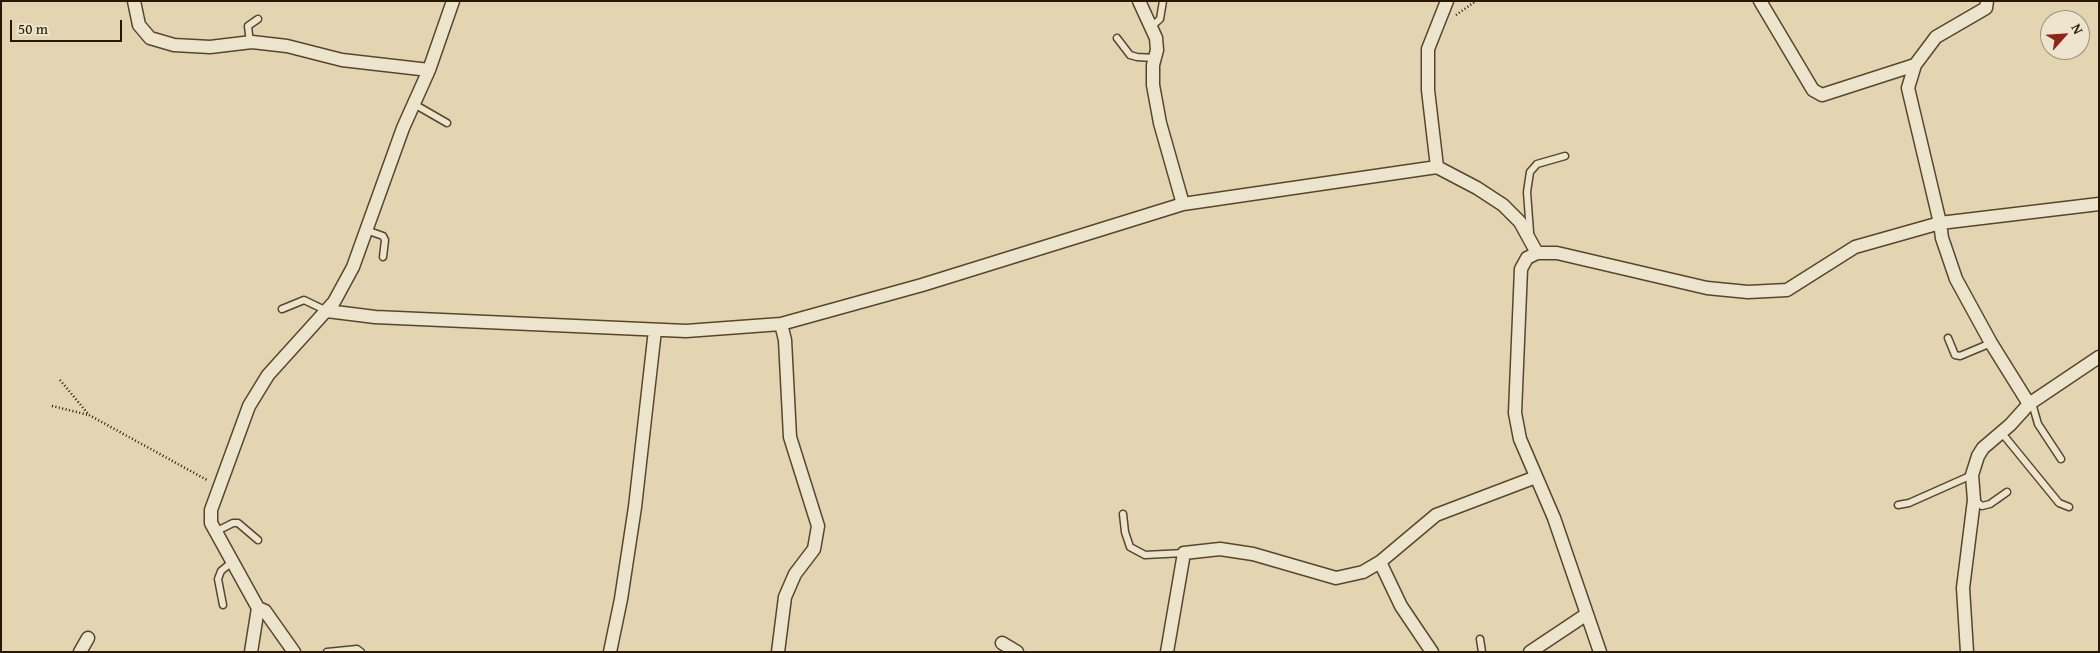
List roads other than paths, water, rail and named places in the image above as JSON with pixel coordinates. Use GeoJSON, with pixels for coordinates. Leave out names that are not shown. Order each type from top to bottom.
{"type":"FeatureCollection","features":[{"type":"Feature","properties":{"kind":"street"},"geometry":{"type":"LineString","coordinates":[[134,1],[140,25],[150,38],[174,45],[210,47],[250,42],[287,46],[342,60],[429,70]]}},
{"type":"Feature","properties":{"kind":"street"},"geometry":{"type":"LineString","coordinates":[[294,652],[265,611],[258,608],[215,532],[211,523],[212,510],[249,406],[268,375],[340,294],[429,70],[453,1]]}},
{"type":"Feature","properties":{"kind":"street"},"geometry":{"type":"LineString","coordinates":[[1139,1],[1156,38],[1153,85],[1160,123],[1183,204]]}},
{"type":"Feature","properties":{"kind":"street"},"geometry":{"type":"LineString","coordinates":[[1437,167],[1428,90],[1428,49],[1447,1]]}},
{"type":"Feature","properties":{"kind":"street"},"geometry":{"type":"LineString","coordinates":[[1760,1],[1813,90],[1822,95],[1915,64]]}},
{"type":"Feature","properties":{"kind":"street"},"geometry":{"type":"LineString","coordinates":[[1987,1],[1986,8],[1936,37],[1915,64],[1908,88],[1942,238],[1956,279],[1991,343],[2030,403]]}},
{"type":"Feature","properties":{"kind":"street"},"geometry":{"type":"LineString","coordinates":[[327,310],[374,318],[686,331],[780,324],[922,285],[1183,204],[1437,167],[1477,188],[1503,205],[1520,222],[1537,253]]}},
{"type":"Feature","properties":{"kind":"street"},"geometry":{"type":"LineString","coordinates":[[1600,652],[1554,518],[1520,440],[1515,413],[1521,269],[1527,258],[1537,253],[1557,253],[1707,288],[1748,292],[1787,290],[1855,247],[1940,223],[2099,204]]}},
{"type":"Feature","properties":{"kind":"street"},"geometry":{"type":"LineString","coordinates":[[778,652],[785,597],[795,574],[814,549],[818,526],[790,437],[785,340],[780,324]]}},
{"type":"Feature","properties":{"kind":"street"},"geometry":{"type":"LineString","coordinates":[[610,652],[621,599],[635,507],[655,330]]}},
{"type":"Feature","properties":{"kind":"street"},"geometry":{"type":"LineString","coordinates":[[1967,652],[1963,588],[1974,500],[1972,475],[1978,456],[1983,448],[2030,403],[2099,357]]}},
{"type":"Feature","properties":{"kind":"street"},"geometry":{"type":"LineString","coordinates":[[1167,652],[1184,553],[1220,549],[1253,554],[1336,578],[1363,572],[1380,562],[1436,515],[1536,477]]}},
{"type":"Feature","properties":{"kind":"street"},"geometry":{"type":"LineString","coordinates":[[1380,562],[1401,606],[1432,652]]}},
{"type":"Feature","properties":{"kind":"street"},"geometry":{"type":"LineString","coordinates":[[251,652],[258,608]]}},
{"type":"Feature","properties":{"kind":"street"},"geometry":{"type":"LineString","coordinates":[[1530,652],[1586,614]]}},
{"type":"Feature","properties":{"kind":"street"},"geometry":{"type":"LineString","coordinates":[[80,652],[88,638]]}},
{"type":"Feature","properties":{"kind":"street"},"geometry":{"type":"LineString","coordinates":[[1002,643],[1017,652]]}},
{"type":"Feature","properties":{"kind":"lane"},"geometry":{"type":"LineString","coordinates":[[1151,27],[1160,20],[1163,1]]}},
{"type":"Feature","properties":{"kind":"lane"},"geometry":{"type":"LineString","coordinates":[[250,42],[248,26],[258,19]]}},
{"type":"Feature","properties":{"kind":"lane"},"geometry":{"type":"LineString","coordinates":[[1117,38],[1130,54],[1137,57],[1155,58]]}},
{"type":"Feature","properties":{"kind":"lane"},"geometry":{"type":"LineString","coordinates":[[414,104],[446,123]]}},
{"type":"Feature","properties":{"kind":"lane"},"geometry":{"type":"LineString","coordinates":[[1530,239],[1527,192],[1530,172],[1537,164],[1565,156]]}},
{"type":"Feature","properties":{"kind":"lane"},"geometry":{"type":"LineString","coordinates":[[366,230],[382,236],[385,240],[383,257]]}},
{"type":"Feature","properties":{"kind":"lane"},"geometry":{"type":"LineString","coordinates":[[282,308],[304,300],[327,310]]}},
{"type":"Feature","properties":{"kind":"lane"},"geometry":{"type":"LineString","coordinates":[[1948,338],[1955,355],[1960,356],[1991,343]]}},
{"type":"Feature","properties":{"kind":"lane"},"geometry":{"type":"LineString","coordinates":[[2030,403],[2038,424],[2061,459]]}},
{"type":"Feature","properties":{"kind":"lane"},"geometry":{"type":"LineString","coordinates":[[2001,432],[2059,503],[2069,507]]}},
{"type":"Feature","properties":{"kind":"lane"},"geometry":{"type":"LineString","coordinates":[[1898,505],[1909,503],[1972,475]]}},
{"type":"Feature","properties":{"kind":"lane"},"geometry":{"type":"LineString","coordinates":[[1974,500],[1982,506],[1990,504],[2007,492]]}},
{"type":"Feature","properties":{"kind":"lane"},"geometry":{"type":"LineString","coordinates":[[1123,514],[1125,532],[1130,547],[1145,555],[1184,553]]}},
{"type":"Feature","properties":{"kind":"lane"},"geometry":{"type":"LineString","coordinates":[[215,532],[233,523],[238,524],[258,540]]}},
{"type":"Feature","properties":{"kind":"lane"},"geometry":{"type":"LineString","coordinates":[[223,605],[218,579],[221,571],[232,562]]}},
{"type":"Feature","properties":{"kind":"lane"},"geometry":{"type":"LineString","coordinates":[[1480,639],[1482,652]]}},
{"type":"Feature","properties":{"kind":"lane"},"geometry":{"type":"LineString","coordinates":[[327,652],[357,649],[361,652]]}}]}
